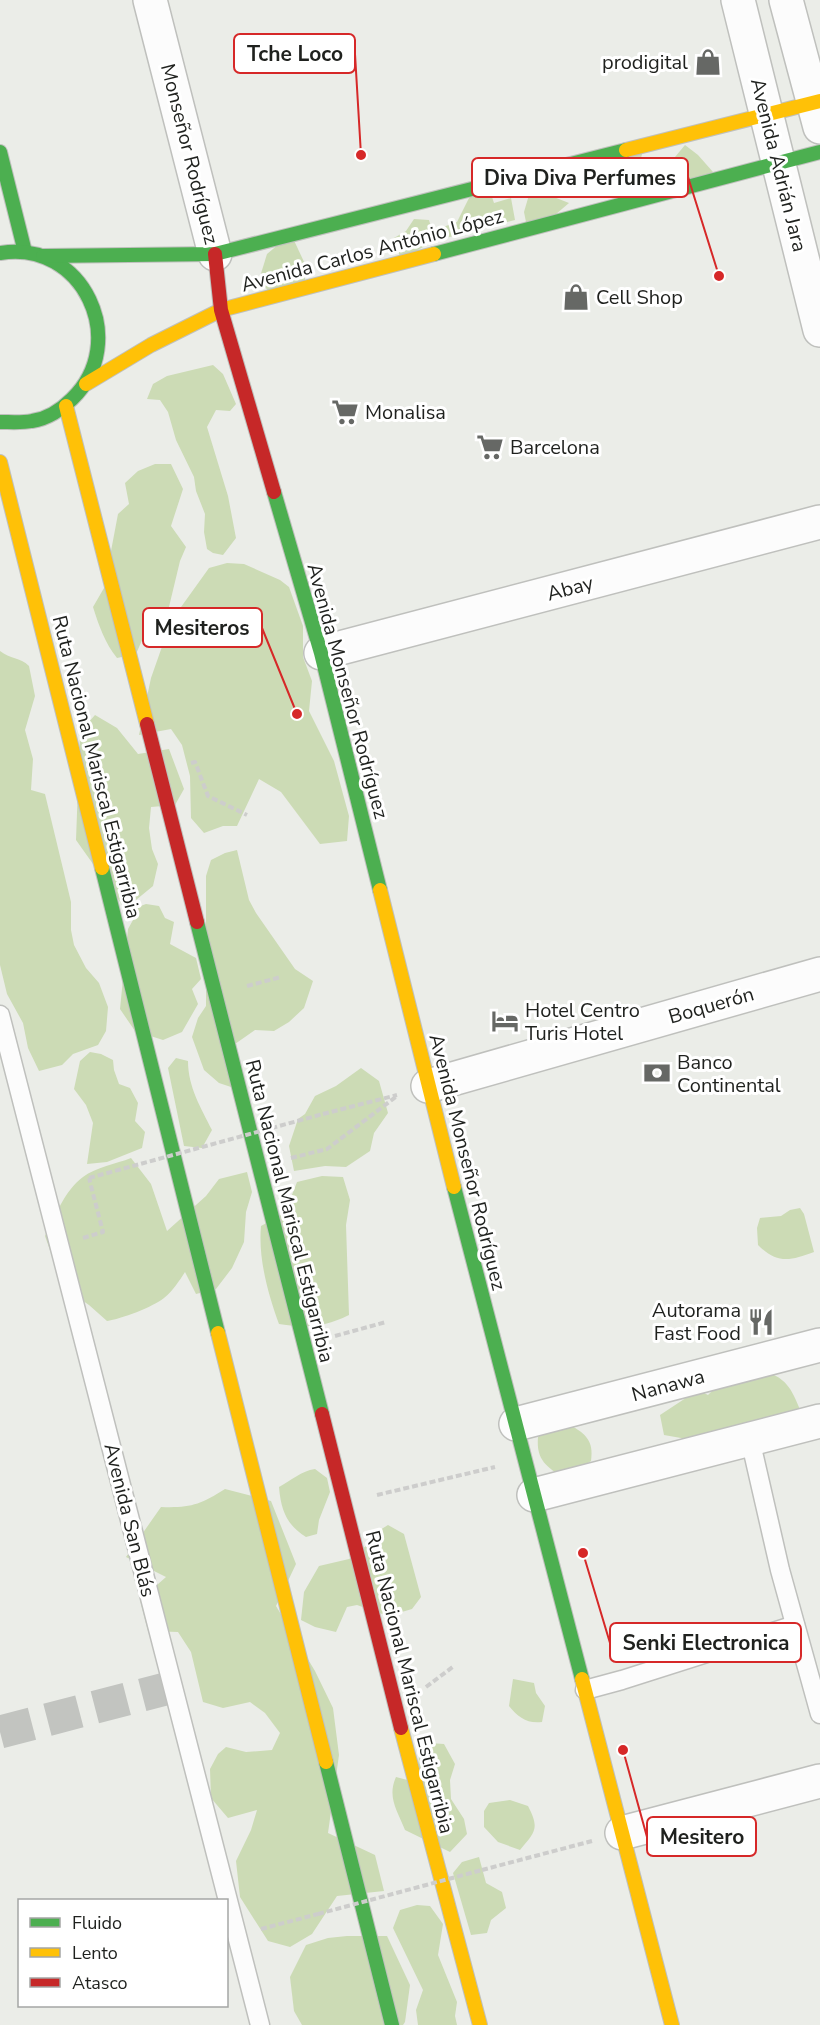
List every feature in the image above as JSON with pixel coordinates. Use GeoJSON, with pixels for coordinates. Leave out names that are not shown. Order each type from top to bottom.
{"type":"FeatureCollection","features":[{"type":"Feature","properties":{"kind":"main road","name":"Avenida Carlos António López"},"geometry":{"type":"LineString","coordinates":[[43,256],[215,254],[766,114],[818,110]]}},
{"type":"Feature","properties":{"kind":"main road","name":"Avenida Carlos António López"},"geometry":{"type":"LineString","coordinates":[[86,384],[151,345],[221,310],[820,152]]}},
{"type":"Feature","properties":{"kind":"main road"},"geometry":{"type":"LineString","coordinates":[[0,153],[25,252]]}},
{"type":"Feature","properties":{"kind":"main road"},"geometry":{"type":"LineString","coordinates":[[0,253],[25,252],[43,256],[63,266],[79,281],[91,299],[99,320],[100,342],[96,364],[86,384],[66,406],[49,416],[29,422],[0,422]]}},
{"type":"Feature","properties":{"kind":"main road","name":"Monseñor Rodríguez"},"geometry":{"type":"LineString","coordinates":[[215,254],[221,310]]}},
{"type":"Feature","properties":{"kind":"main road","name":"Avenida Monseñor Rodríguez"},"geometry":{"type":"LineString","coordinates":[[221,310],[321,653],[428,1086],[672,2025]]}},
{"type":"Feature","properties":{"kind":"main road","name":"Ruta Nacional Mariscal Estigarribia"},"geometry":{"type":"LineString","coordinates":[[66,406],[440,1881],[480,2025]]}},
{"type":"Feature","properties":{"kind":"main road","name":"Ruta Nacional Mariscal Estigarribia"},"geometry":{"type":"LineString","coordinates":[[0,462],[392,2025]]}},
{"type":"Feature","properties":{"kind":"street","name":"Monseñor Rodríguez"},"geometry":{"type":"LineString","coordinates":[[150,0],[215,254]]}},
{"type":"Feature","properties":{"kind":"street","name":"Avenida Adrián Jara"},"geometry":{"type":"LineString","coordinates":[[738,0],[820,330]]}},
{"type":"Feature","properties":{"kind":"street"},"geometry":{"type":"LineString","coordinates":[[786,0],[818,110]]}},
{"type":"Feature","properties":{"kind":"street","name":"Abay"},"geometry":{"type":"LineString","coordinates":[[321,653],[820,522]]}},
{"type":"Feature","properties":{"kind":"street","name":"Boquerón"},"geometry":{"type":"LineString","coordinates":[[428,1086],[820,974]]}},
{"type":"Feature","properties":{"kind":"street","name":"Nanawa"},"geometry":{"type":"LineString","coordinates":[[516,1424],[820,1345]]}},
{"type":"Feature","properties":{"kind":"street"},"geometry":{"type":"LineString","coordinates":[[534,1496],[820,1421]]}},
{"type":"Feature","properties":{"kind":"street"},"geometry":{"type":"LineString","coordinates":[[622,1833],[820,1781]]}},
{"type":"Feature","properties":{"kind":"lane","name":"Avenida San Blás"},"geometry":{"type":"LineString","coordinates":[[0,1015],[227,1899]]}},
{"type":"Feature","properties":{"kind":"lane"},"geometry":{"type":"LineString","coordinates":[[750,1439],[780,1570],[820,1714]]}},
{"type":"Feature","properties":{"kind":"lane"},"geometry":{"type":"LineString","coordinates":[[585,1690],[795,1625]]}},
{"type":"Feature","properties":{"kind":"lane","name":"Avenida San Blás"},"geometry":{"type":"LineString","coordinates":[[228,1901],[260,2025]]}},
{"type":"Feature","properties":{"kind":"path"},"geometry":{"type":"LineString","coordinates":[[157,765],[195,762],[208,796],[247,815]]}},
{"type":"Feature","properties":{"kind":"path"},"geometry":{"type":"LineString","coordinates":[[103,1232],[88,1178],[400,1094],[327,1149]]}},
{"type":"Feature","properties":{"kind":"path"},"geometry":{"type":"LineString","coordinates":[[304,1344],[386,1322]]}},
{"type":"Feature","properties":{"kind":"path"},"geometry":{"type":"LineString","coordinates":[[344,1503],[525,1460]]}},
{"type":"Feature","properties":{"kind":"path"},"geometry":{"type":"LineString","coordinates":[[237,1936],[622,1833]]}},
{"type":"Feature","properties":{"kind":"green space"},"geometry":{"type":"Polygon","coordinates":[[[644,145],[636,181],[651,183],[619,193],[619,182],[606,180],[594,158],[644,145]]]}},
{"type":"Feature","properties":{"kind":"green space"},"geometry":{"type":"Polygon","coordinates":[[[685,145],[698,155],[713,172],[670,196],[675,157],[685,145]]]}},
{"type":"Feature","properties":{"kind":"green space"},"geometry":{"type":"Polygon","coordinates":[[[488,185],[494,203],[511,198],[515,220],[442,239],[443,227],[457,222],[469,198],[488,185]]]}},
{"type":"Feature","properties":{"kind":"green space"},"geometry":{"type":"Polygon","coordinates":[[[531,188],[569,203],[529,237],[524,212],[531,188]]]}},
{"type":"Feature","properties":{"kind":"green space"},"geometry":{"type":"Polygon","coordinates":[[[414,219],[429,220],[435,240],[401,260],[394,238],[406,231],[414,219]]]}},
{"type":"Feature","properties":{"kind":"green space"},"geometry":{"type":"Polygon","coordinates":[[[291,234],[305,264],[305,292],[271,294],[259,280],[267,254],[291,234]]]}},
{"type":"Feature","properties":{"kind":"green space"},"geometry":{"type":"Polygon","coordinates":[[[213,365],[223,374],[236,404],[230,411],[216,410],[207,427],[228,496],[236,538],[223,555],[207,549],[204,532],[205,514],[196,491],[194,477],[176,440],[168,412],[160,400],[147,399],[153,384],[167,376],[213,365]]]}},
{"type":"Feature","properties":{"kind":"green space"},"geometry":{"type":"Polygon","coordinates":[[[155,464],[171,464],[183,489],[171,526],[186,547],[180,561],[168,611],[161,620],[146,631],[136,654],[117,658],[103,634],[93,607],[104,588],[118,514],[129,504],[125,483],[138,471],[155,464]]]}},
{"type":"Feature","properties":{"kind":"green space"},"geometry":{"type":"Polygon","coordinates":[[[227,563],[244,564],[280,580],[289,587],[303,626],[303,657],[312,681],[309,711],[334,761],[349,816],[347,841],[320,844],[281,792],[259,779],[237,826],[223,826],[204,833],[191,818],[190,776],[182,745],[171,729],[139,735],[151,678],[171,621],[209,568],[227,563]]]}},
{"type":"Feature","properties":{"kind":"green space"},"geometry":{"type":"Polygon","coordinates":[[[0,651],[29,666],[35,696],[25,730],[33,759],[31,790],[45,794],[71,902],[71,930],[74,945],[86,968],[99,983],[108,1007],[106,1031],[98,1045],[73,1054],[62,1065],[39,1071],[28,1048],[23,1023],[7,994],[0,965],[0,651]]]}},
{"type":"Feature","properties":{"kind":"green space"},"geometry":{"type":"Polygon","coordinates":[[[95,715],[117,728],[138,754],[169,749],[184,789],[175,805],[151,807],[149,828],[152,849],[158,864],[153,886],[125,909],[76,840],[80,732],[95,715]]]}},
{"type":"Feature","properties":{"kind":"green space"},"geometry":{"type":"Polygon","coordinates":[[[237,850],[249,900],[256,913],[295,969],[313,981],[304,1008],[289,1022],[274,1031],[255,1030],[235,1044],[231,1087],[219,1083],[204,1070],[192,1037],[198,1018],[206,1006],[206,876],[211,860],[237,850]]]}},
{"type":"Feature","properties":{"kind":"green space"},"geometry":{"type":"Polygon","coordinates":[[[146,904],[159,906],[165,918],[174,922],[170,944],[196,958],[201,979],[192,989],[198,1004],[182,1032],[163,1040],[135,1031],[120,1009],[128,929],[133,920],[135,908],[146,904]]]}},
{"type":"Feature","properties":{"kind":"green space"},"geometry":{"type":"Polygon","coordinates":[[[90,1052],[113,1060],[119,1084],[130,1088],[138,1103],[135,1121],[145,1132],[142,1148],[107,1162],[87,1164],[93,1123],[86,1105],[74,1089],[80,1061],[90,1052]]]}},
{"type":"Feature","properties":{"kind":"green space"},"geometry":{"type":"Polygon","coordinates":[[[176,1058],[188,1061],[190,1080],[212,1130],[202,1148],[184,1146],[168,1068],[176,1058]]]}},
{"type":"Feature","properties":{"kind":"green space"},"geometry":{"type":"Polygon","coordinates":[[[361,1068],[379,1081],[388,1113],[374,1133],[370,1151],[346,1167],[325,1166],[294,1171],[289,1146],[298,1119],[305,1114],[315,1096],[336,1086],[361,1068]]]}},
{"type":"Feature","properties":{"kind":"green space"},"geometry":{"type":"Polygon","coordinates":[[[131,1158],[151,1184],[167,1231],[206,1196],[219,1179],[247,1172],[252,1192],[246,1212],[244,1242],[232,1268],[216,1289],[196,1294],[185,1272],[164,1298],[137,1312],[107,1321],[63,1287],[45,1236],[70,1189],[76,1183],[94,1171],[131,1158]]]}},
{"type":"Feature","properties":{"kind":"green space"},"geometry":{"type":"Polygon","coordinates":[[[322,1176],[343,1177],[350,1200],[346,1225],[349,1315],[314,1326],[279,1324],[265,1276],[261,1251],[261,1226],[285,1213],[297,1182],[322,1176]]]}},
{"type":"Feature","properties":{"kind":"green space"},"geometry":{"type":"Polygon","coordinates":[[[800,1208],[804,1214],[814,1252],[784,1259],[771,1255],[758,1245],[757,1228],[760,1218],[781,1216],[790,1210],[800,1208]]]}},
{"type":"Feature","properties":{"kind":"green space"},"geometry":{"type":"Polygon","coordinates":[[[764,1371],[779,1378],[789,1387],[802,1414],[755,1456],[726,1463],[698,1453],[681,1438],[664,1435],[660,1415],[698,1390],[708,1395],[724,1379],[764,1371]]]}},
{"type":"Feature","properties":{"kind":"green space"},"geometry":{"type":"Polygon","coordinates":[[[570,1425],[588,1439],[592,1454],[591,1461],[564,1479],[544,1462],[539,1452],[538,1437],[547,1430],[570,1425]]]}},
{"type":"Feature","properties":{"kind":"green space"},"geometry":{"type":"Polygon","coordinates":[[[315,1469],[327,1478],[330,1492],[319,1520],[317,1534],[306,1537],[294,1528],[286,1516],[281,1503],[279,1487],[315,1469]]]}},
{"type":"Feature","properties":{"kind":"green space"},"geometry":{"type":"Polygon","coordinates":[[[225,1489],[271,1501],[296,1564],[276,1606],[315,1671],[333,1708],[339,1755],[328,1833],[375,1855],[384,1891],[337,1896],[312,1934],[290,1947],[268,1941],[240,1897],[236,1861],[251,1830],[257,1810],[228,1818],[211,1798],[210,1769],[218,1754],[226,1747],[246,1752],[272,1750],[280,1733],[265,1713],[250,1702],[223,1708],[203,1702],[191,1652],[178,1632],[148,1631],[140,1600],[166,1577],[126,1557],[161,1507],[194,1504],[209,1499],[225,1489]]]}},
{"type":"Feature","properties":{"kind":"green space"},"geometry":{"type":"Polygon","coordinates":[[[388,1525],[404,1534],[421,1597],[412,1609],[388,1616],[357,1605],[347,1607],[336,1632],[315,1627],[301,1620],[304,1592],[319,1566],[349,1559],[366,1546],[372,1535],[388,1525]]]}},
{"type":"Feature","properties":{"kind":"green space"},"geometry":{"type":"Polygon","coordinates":[[[513,1679],[534,1683],[536,1693],[545,1706],[542,1722],[523,1719],[509,1706],[513,1679]]]}},
{"type":"Feature","properties":{"kind":"green space"},"geometry":{"type":"Polygon","coordinates":[[[429,1743],[444,1744],[455,1764],[450,1780],[451,1799],[464,1819],[467,1834],[450,1852],[405,1830],[393,1797],[393,1784],[396,1777],[415,1782],[420,1753],[429,1743]]]}},
{"type":"Feature","properties":{"kind":"green space"},"geometry":{"type":"Polygon","coordinates":[[[510,1800],[528,1806],[535,1825],[532,1834],[520,1850],[498,1842],[484,1827],[484,1811],[489,1803],[510,1800]]]}},
{"type":"Feature","properties":{"kind":"green space"},"geometry":{"type":"Polygon","coordinates":[[[479,1857],[486,1883],[502,1892],[506,1908],[491,1920],[487,1933],[471,1935],[453,1873],[462,1862],[479,1857]]]}},
{"type":"Feature","properties":{"kind":"green space"},"geometry":{"type":"Polygon","coordinates":[[[417,1905],[430,1906],[443,1924],[438,1955],[457,2002],[455,2016],[457,2025],[418,2025],[416,2010],[423,1990],[393,1928],[400,1910],[417,1905]]]}},
{"type":"Feature","properties":{"kind":"green space"},"geometry":{"type":"Polygon","coordinates":[[[387,1936],[410,1985],[403,2025],[302,2025],[294,2011],[290,1977],[306,1945],[328,1938],[387,1936]]]}},
{"type":"Feature","properties":{"kind":"tunnel"},"geometry":{"type":"LineString","coordinates":[[0,1732],[173,1687]]}},
{"type":"Feature","properties":{"kind":"traffic: fast"},"geometry":{"type":"LineString","coordinates":[[43,256],[215,254],[626,150]]}},
{"type":"Feature","properties":{"kind":"traffic: fast"},"geometry":{"type":"LineString","coordinates":[[0,152],[25,252]]}},
{"type":"Feature","properties":{"kind":"traffic: fast"},"geometry":{"type":"LineString","coordinates":[[434,254],[820,152]]}},
{"type":"Feature","properties":{"kind":"traffic: fast"},"geometry":{"type":"LineString","coordinates":[[0,253],[29,253],[55,262],[75,278],[89,299],[97,324],[97,350],[89,376],[72,399],[49,416],[38,420],[0,422]]}},
{"type":"Feature","properties":{"kind":"traffic: fast"},"geometry":{"type":"LineString","coordinates":[[274,492],[321,653],[380,890]]}},
{"type":"Feature","properties":{"kind":"traffic: fast"},"geometry":{"type":"LineString","coordinates":[[102,868],[218,1333]]}},
{"type":"Feature","properties":{"kind":"traffic: fast"},"geometry":{"type":"LineString","coordinates":[[197,922],[322,1414]]}},
{"type":"Feature","properties":{"kind":"traffic: fast"},"geometry":{"type":"LineString","coordinates":[[454,1187],[582,1679]]}},
{"type":"Feature","properties":{"kind":"traffic: fast"},"geometry":{"type":"LineString","coordinates":[[326,1762],[392,2025]]}},
{"type":"Feature","properties":{"kind":"traffic: slow"},"geometry":{"type":"LineString","coordinates":[[626,150],[820,101]]}},
{"type":"Feature","properties":{"kind":"traffic: slow"},"geometry":{"type":"LineString","coordinates":[[86,384],[151,345],[221,310],[434,254]]}},
{"type":"Feature","properties":{"kind":"traffic: slow"},"geometry":{"type":"LineString","coordinates":[[66,406],[147,724]]}},
{"type":"Feature","properties":{"kind":"traffic: slow"},"geometry":{"type":"LineString","coordinates":[[0,462],[102,868]]}},
{"type":"Feature","properties":{"kind":"traffic: slow"},"geometry":{"type":"LineString","coordinates":[[380,890],[454,1187]]}},
{"type":"Feature","properties":{"kind":"traffic: slow"},"geometry":{"type":"LineString","coordinates":[[218,1333],[326,1762]]}},
{"type":"Feature","properties":{"kind":"traffic: slow"},"geometry":{"type":"LineString","coordinates":[[582,1679],[672,2025]]}},
{"type":"Feature","properties":{"kind":"traffic: slow"},"geometry":{"type":"LineString","coordinates":[[401,1728],[480,2025]]}},
{"type":"Feature","properties":{"kind":"traffic: jam"},"geometry":{"type":"LineString","coordinates":[[215,254],[221,310],[274,492]]}},
{"type":"Feature","properties":{"kind":"traffic: jam"},"geometry":{"type":"LineString","coordinates":[[147,724],[197,922]]}},
{"type":"Feature","properties":{"kind":"traffic: jam"},"geometry":{"type":"LineString","coordinates":[[322,1414],[401,1728]]}},
{"type":"Feature","properties":{"kind":"place","name":"prodigital"},"geometry":{"type":"Point","coordinates":[708,62]}},
{"type":"Feature","properties":{"kind":"place","name":"Tche Loco"},"geometry":{"type":"Point","coordinates":[361,155]}},
{"type":"Feature","properties":{"kind":"place","name":"Diva Diva Perfumes"},"geometry":{"type":"Point","coordinates":[719,276]}},
{"type":"Feature","properties":{"kind":"place","name":"Cell Shop"},"geometry":{"type":"Point","coordinates":[576,297]}},
{"type":"Feature","properties":{"kind":"place","name":"Monalisa"},"geometry":{"type":"Point","coordinates":[345,412]}},
{"type":"Feature","properties":{"kind":"place","name":"Barcelona"},"geometry":{"type":"Point","coordinates":[490,447]}},
{"type":"Feature","properties":{"kind":"place","name":"Mesiteros"},"geometry":{"type":"Point","coordinates":[297,714]}},
{"type":"Feature","properties":{"kind":"place","name":"Hotel Centro Turis Hotel"},"geometry":{"type":"Point","coordinates":[505,1021]}},
{"type":"Feature","properties":{"kind":"place","name":"Banco Continental"},"geometry":{"type":"Point","coordinates":[657,1073]}},
{"type":"Feature","properties":{"kind":"place","name":"Autorama Fast Food"},"geometry":{"type":"Point","coordinates":[761,1322]}},
{"type":"Feature","properties":{"kind":"place","name":"Senki Electronica"},"geometry":{"type":"Point","coordinates":[583,1553]}},
{"type":"Feature","properties":{"kind":"place","name":"Mesitero"},"geometry":{"type":"Point","coordinates":[623,1750]}}]}
